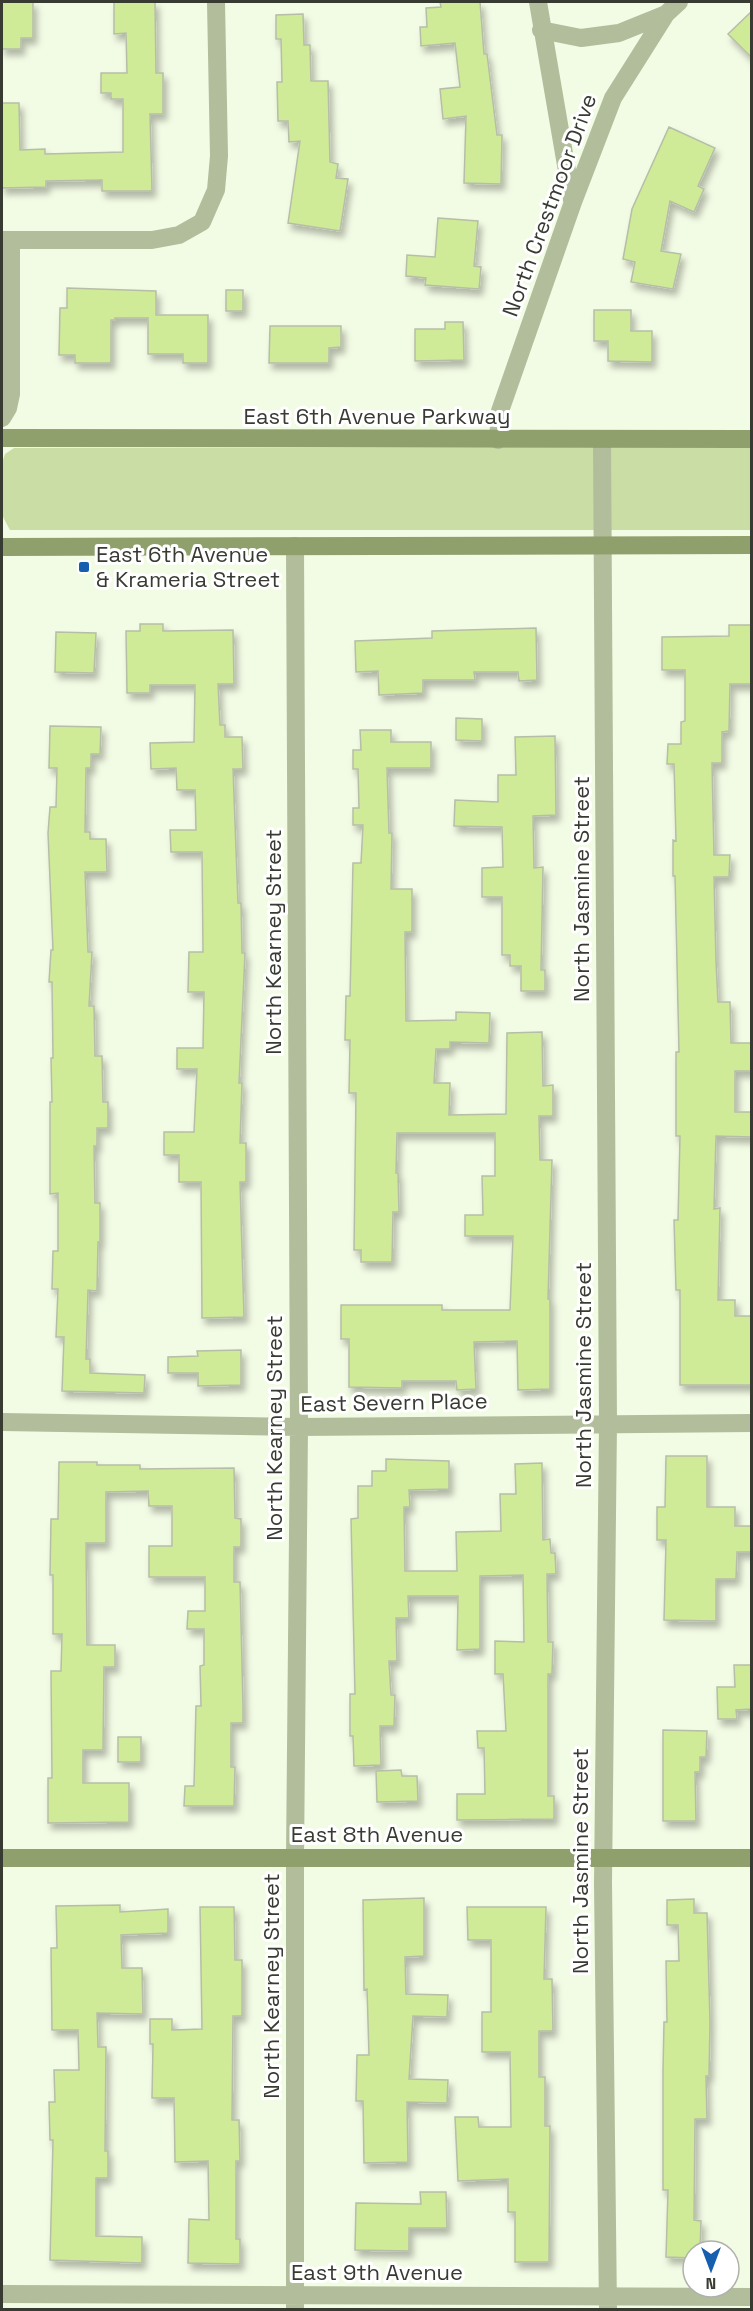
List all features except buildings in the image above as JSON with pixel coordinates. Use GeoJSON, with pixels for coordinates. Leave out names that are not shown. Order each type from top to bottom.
{"type":"FeatureCollection","features":[{"type":"Feature","properties":{"kind":"main road","name":"East 6th Avenue Parkway"},"geometry":{"type":"LineString","coordinates":[[2,438],[752,439]]}},
{"type":"Feature","properties":{"kind":"main road"},"geometry":{"type":"LineString","coordinates":[[2,547],[752,546]]}},
{"type":"Feature","properties":{"kind":"main road","name":"East 8th Avenue"},"geometry":{"type":"LineString","coordinates":[[2,1858],[752,1858]]}},
{"type":"Feature","properties":{"kind":"street"},"geometry":{"type":"LineString","coordinates":[[2,418],[8,408],[11,394],[6,240],[152,240],[178,235],[202,222],[216,190],[219,156],[216,2]]}},
{"type":"Feature","properties":{"kind":"street"},"geometry":{"type":"LineString","coordinates":[[538,2],[541,30],[573,202]]}},
{"type":"Feature","properties":{"kind":"street"},"geometry":{"type":"LineString","coordinates":[[541,30],[581,38],[618,33],[672,8]]}},
{"type":"Feature","properties":{"kind":"street","name":"North Crestmoor Drive"},"geometry":{"type":"LineString","coordinates":[[498,440],[500,411],[573,202],[613,98],[672,8]]}},
{"type":"Feature","properties":{"kind":"street","name":"North Jasmine Street"},"geometry":{"type":"LineString","coordinates":[[602,440],[608,1423],[603,1859],[608,2303]]}},
{"type":"Feature","properties":{"kind":"street","name":"North Kearney Street"},"geometry":{"type":"LineString","coordinates":[[295,546],[299,1427],[295,1858],[295,2303]]}},
{"type":"Feature","properties":{"kind":"street","name":"East Severn Place"},"geometry":{"type":"LineString","coordinates":[[2,1422],[299,1427],[608,1423],[752,1424]]}},
{"type":"Feature","properties":{"kind":"street","name":"East 9th Avenue"},"geometry":{"type":"LineString","coordinates":[[2,2294],[295,2303],[608,2303],[752,2297]]}},
{"type":"Feature","properties":{"kind":"green space"},"geometry":{"type":"Polygon","coordinates":[[[14,448],[751,448],[751,530],[10,530],[3,517],[3,460],[5,454],[14,448]]]}},
{"type":"Feature","properties":{"kind":"place","name":"East 6th Avenue & Krameria Street"},"geometry":{"type":"Point","coordinates":[84,567]}}]}
